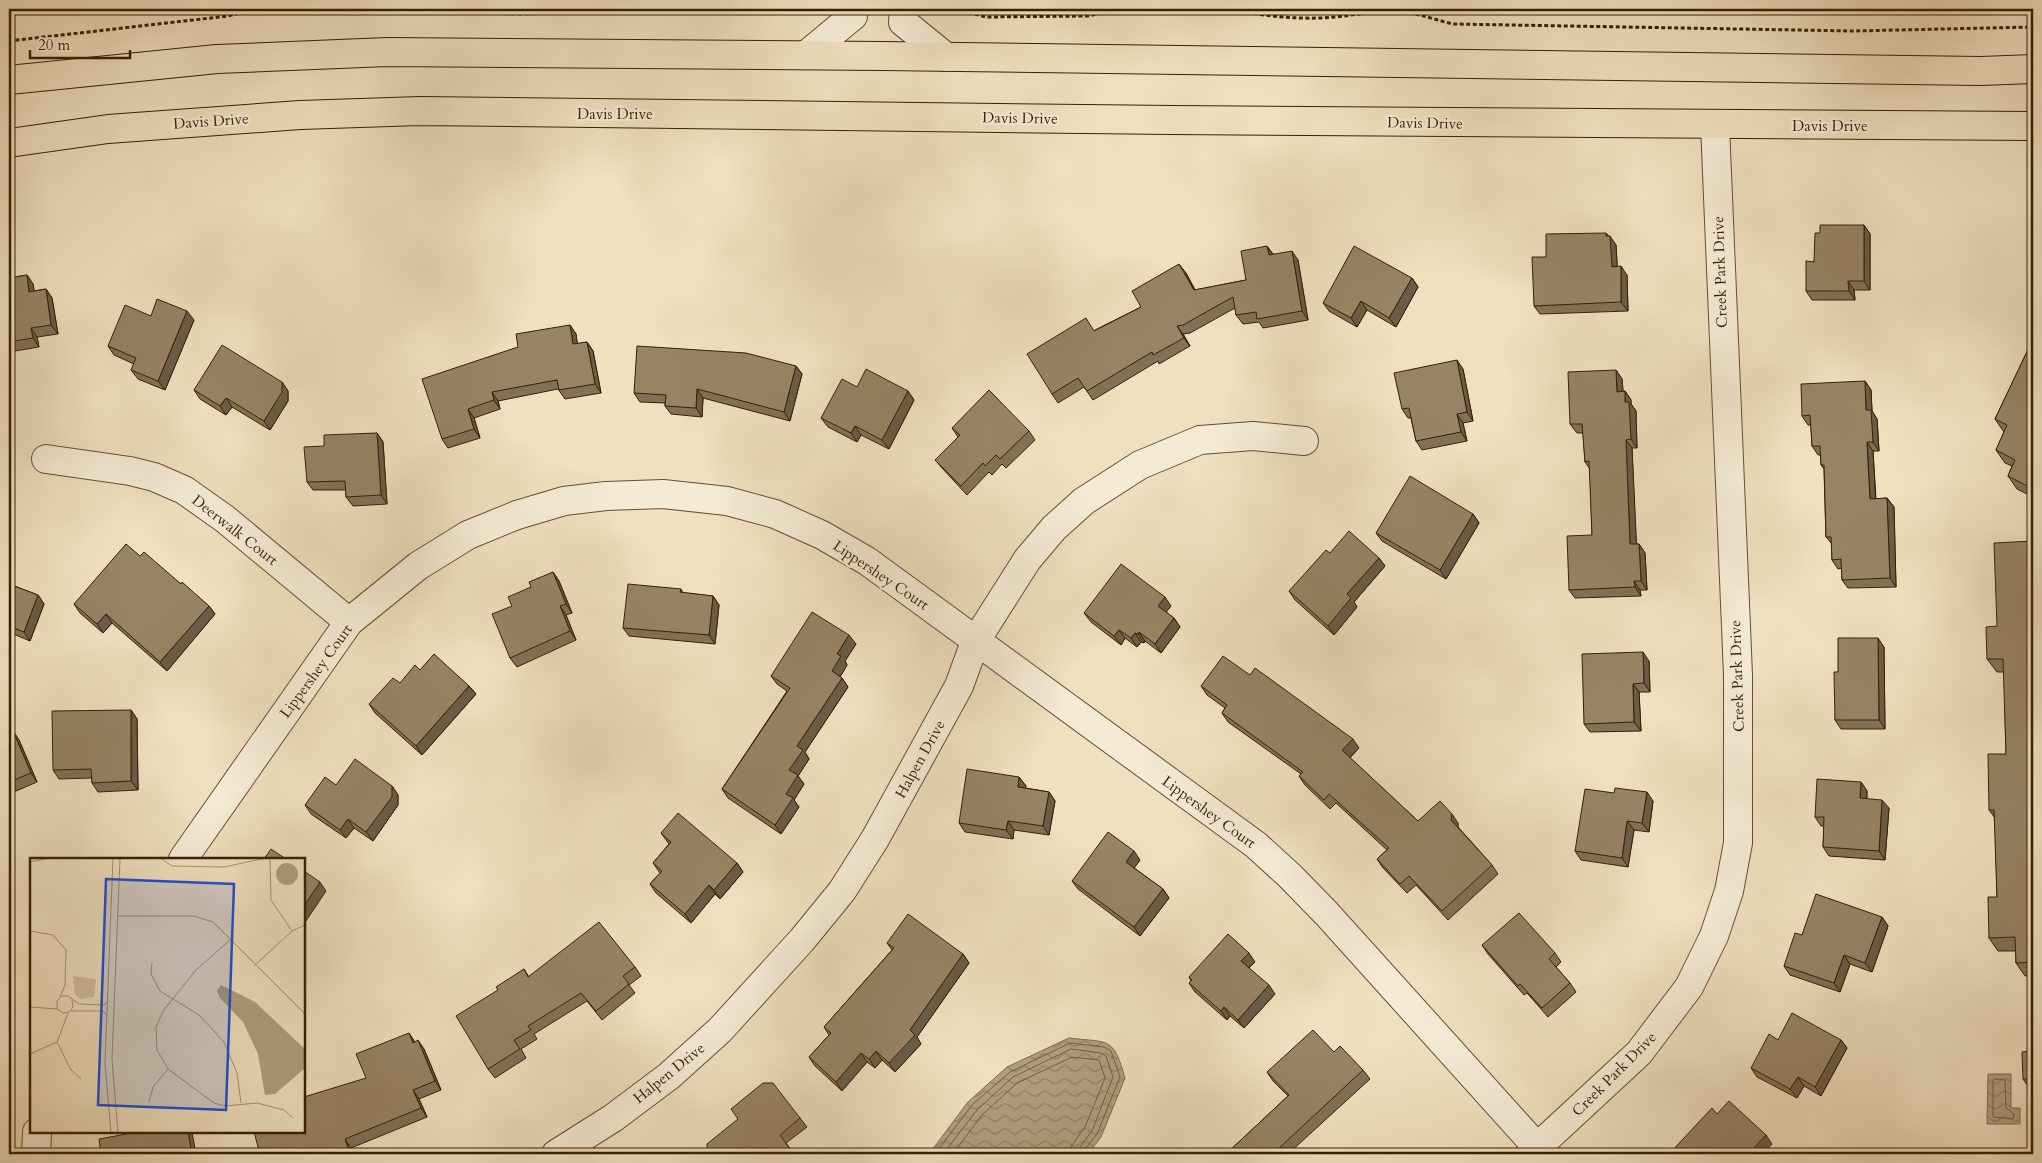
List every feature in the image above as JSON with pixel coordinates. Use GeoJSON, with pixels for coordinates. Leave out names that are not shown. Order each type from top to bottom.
{"type":"FeatureCollection","features":[{"type":"Feature","properties":{"kind":"main road"},"geometry":{"type":"LineString","coordinates":[[9,80],[217,59],[387,52],[806,55],[1981,71],[2033,69]]}},
{"type":"Feature","properties":{"kind":"main road","name":"Davis Drive"},"geometry":{"type":"LineString","coordinates":[[9,143],[108,129],[300,115],[420,110],[1714,125],[2033,126]]}},
{"type":"Feature","properties":{"kind":"street"},"geometry":{"type":"LineString","coordinates":[[806,55],[853,16],[853,9]]}},
{"type":"Feature","properties":{"kind":"street"},"geometry":{"type":"LineString","coordinates":[[904,9],[903,22],[946,57]]}},
{"type":"Feature","properties":{"kind":"street","name":"Creek Park Drive"},"geometry":{"type":"LineString","coordinates":[[1533,1151],[1639,1053],[1689,987],[1714,936],[1728,890],[1738,843],[1738,675],[1714,125]]}},
{"type":"Feature","properties":{"kind":"street","name":"Halpen Drive"},"geometry":{"type":"LineString","coordinates":[[556,1154],[613,1118],[668,1076],[720,1030],[808,933],[842,891],[874,839],[959,686],[975,642],[1027,560],[1054,528],[1084,501],[1140,465],[1200,440],[1253,436],[1304,442]]}},
{"type":"Feature","properties":{"kind":"street","name":"Deerwalk Court"},"geometry":{"type":"LineString","coordinates":[[46,459],[130,471],[154,477],[184,490],[225,519],[349,622]]}},
{"type":"Feature","properties":{"kind":"street","name":"Lippershey Court"},"geometry":{"type":"LineString","coordinates":[[184,858],[349,622],[418,566],[468,534],[518,515],[564,502],[606,496],[662,494],[727,501],[775,514],[822,535],[867,561],[975,642],[1256,845],[1327,914],[1533,1151]]}},
{"type":"Feature","properties":{"kind":"street"},"geometry":{"type":"LineString","coordinates":[[36,1154],[37,1133]]}},
{"type":"Feature","properties":{"kind":"path"},"geometry":{"type":"LineString","coordinates":[[9,40],[228,16],[255,9]]}},
{"type":"Feature","properties":{"kind":"path"},"geometry":{"type":"LineString","coordinates":[[328,9],[336,9]]}},
{"type":"Feature","properties":{"kind":"path"},"geometry":{"type":"LineString","coordinates":[[466,9],[491,14],[527,14],[571,9]]}},
{"type":"Feature","properties":{"kind":"path"},"geometry":{"type":"LineString","coordinates":[[756,9],[784,12],[811,10]]}},
{"type":"Feature","properties":{"kind":"path"},"geometry":{"type":"LineString","coordinates":[[956,9],[986,17],[1088,16],[1119,9]]}},
{"type":"Feature","properties":{"kind":"path"},"geometry":{"type":"LineString","coordinates":[[1228,9],[1260,15],[1304,18],[1406,13],[1454,24],[1853,31],[2033,27]]}},
{"type":"Feature","properties":{"kind":"water"},"geometry":{"type":"Polygon","coordinates":[[[1069,1038],[1093,1040],[1108,1044],[1117,1055],[1125,1078],[1101,1137],[1088,1154],[929,1154],[968,1102],[1007,1067],[1069,1038]]]}},
{"type":"Feature","properties":{"kind":"water"},"geometry":{"type":"Polygon","coordinates":[[[1988,1074],[2011,1074],[2011,1108],[2020,1108],[2020,1124],[1987,1124],[1988,1074]]]}},
{"type":"Feature","properties":{"kind":"building"},"geometry":{"type":"Polygon","coordinates":[[[1820,225],[1864,225],[1864,281],[1848,281],[1849,291],[1806,291],[1806,261],[1814,262],[1815,233],[1820,233],[1820,225]]]}},
{"type":"Feature","properties":{"kind":"building"},"geometry":{"type":"Polygon","coordinates":[[[1606,233],[1606,236],[1610,236],[1612,267],[1621,266],[1621,302],[1534,306],[1532,257],[1546,257],[1546,234],[1606,233]]]}},
{"type":"Feature","properties":{"kind":"building"},"geometry":{"type":"Polygon","coordinates":[[[1267,246],[1269,255],[1292,251],[1302,311],[1257,319],[1256,312],[1236,315],[1233,297],[1183,325],[1177,326],[1184,338],[1153,355],[1152,352],[1087,391],[1078,378],[1052,394],[1027,354],[1086,318],[1094,331],[1141,307],[1132,291],[1179,264],[1194,290],[1246,280],[1241,251],[1267,246]]]}},
{"type":"Feature","properties":{"kind":"building"},"geometry":{"type":"Polygon","coordinates":[[[1354,246],[1412,278],[1389,318],[1361,301],[1351,318],[1323,303],[1354,246]]]}},
{"type":"Feature","properties":{"kind":"building"},"geometry":{"type":"Polygon","coordinates":[[[27,275],[29,292],[46,289],[51,325],[31,328],[33,338],[9,342],[9,278],[27,275]]]}},
{"type":"Feature","properties":{"kind":"building"},"geometry":{"type":"Polygon","coordinates":[[[157,299],[187,311],[158,381],[131,370],[136,358],[108,346],[125,305],[151,316],[157,299]]]}},
{"type":"Feature","properties":{"kind":"building"},"geometry":{"type":"Polygon","coordinates":[[[570,325],[573,344],[587,342],[595,384],[559,390],[557,380],[492,392],[494,400],[468,409],[474,429],[442,439],[422,379],[518,347],[516,334],[570,325]]]}},
{"type":"Feature","properties":{"kind":"building"},"geometry":{"type":"Polygon","coordinates":[[[2033,339],[2033,489],[2008,476],[2015,460],[1996,450],[2007,425],[1995,419],[2033,339]]]}},
{"type":"Feature","properties":{"kind":"building"},"geometry":{"type":"Polygon","coordinates":[[[222,345],[282,382],[282,392],[264,421],[226,398],[220,406],[194,390],[222,345]]]}},
{"type":"Feature","properties":{"kind":"building"},"geometry":{"type":"Polygon","coordinates":[[[637,346],[746,353],[796,366],[784,412],[697,389],[696,408],[665,406],[666,395],[634,393],[637,346]]]}},
{"type":"Feature","properties":{"kind":"building"},"geometry":{"type":"Polygon","coordinates":[[[1457,360],[1467,412],[1457,414],[1461,432],[1416,441],[1409,408],[1402,409],[1394,373],[1457,360]]]}},
{"type":"Feature","properties":{"kind":"building"},"geometry":{"type":"Polygon","coordinates":[[[866,369],[908,391],[882,440],[855,426],[851,433],[821,418],[842,379],[857,387],[866,369]]]}},
{"type":"Feature","properties":{"kind":"building"},"geometry":{"type":"Polygon","coordinates":[[[1616,370],[1617,392],[1625,391],[1625,402],[1629,402],[1631,439],[1626,440],[1630,544],[1639,544],[1641,581],[1634,581],[1635,587],[1569,590],[1567,536],[1592,535],[1589,461],[1585,462],[1582,424],[1570,424],[1568,372],[1616,370]]]}},
{"type":"Feature","properties":{"kind":"building"},"geometry":{"type":"Polygon","coordinates":[[[1865,381],[1866,410],[1871,410],[1873,442],[1867,442],[1870,499],[1887,498],[1890,578],[1842,580],[1841,559],[1832,560],[1831,537],[1826,537],[1824,465],[1821,465],[1820,446],[1812,446],[1810,415],[1802,416],[1801,384],[1865,381]]]}},
{"type":"Feature","properties":{"kind":"building"},"geometry":{"type":"Polygon","coordinates":[[[989,390],[1029,431],[1000,459],[996,455],[985,466],[983,463],[961,486],[935,460],[960,435],[952,428],[989,390]]]}},
{"type":"Feature","properties":{"kind":"building"},"geometry":{"type":"Polygon","coordinates":[[[377,433],[381,495],[346,497],[345,481],[307,482],[304,447],[324,446],[324,435],[377,433]]]}},
{"type":"Feature","properties":{"kind":"building"},"geometry":{"type":"Polygon","coordinates":[[[1410,476],[1473,514],[1440,570],[1376,533],[1410,476]]]}},
{"type":"Feature","properties":{"kind":"building"},"geometry":{"type":"Polygon","coordinates":[[[1349,531],[1379,558],[1347,594],[1351,598],[1328,626],[1289,591],[1326,550],[1330,553],[1349,531]]]}},
{"type":"Feature","properties":{"kind":"building"},"geometry":{"type":"Polygon","coordinates":[[[2033,541],[2033,962],[2016,963],[2015,937],[1989,938],[1988,897],[1997,897],[1994,810],[1989,810],[1988,754],[2006,754],[2003,659],[1987,659],[1986,627],[1997,626],[1994,543],[2033,541]]]}},
{"type":"Feature","properties":{"kind":"building"},"geometry":{"type":"Polygon","coordinates":[[[126,544],[140,556],[144,552],[209,606],[160,662],[106,614],[97,624],[74,604],[126,544]]]}},
{"type":"Feature","properties":{"kind":"building"},"geometry":{"type":"Polygon","coordinates":[[[1121,564],[1165,597],[1158,606],[1174,618],[1155,644],[1139,632],[1138,634],[1135,633],[1131,638],[1119,630],[1114,636],[1084,613],[1121,564]]]}},
{"type":"Feature","properties":{"kind":"building"},"geometry":{"type":"Polygon","coordinates":[[[553,572],[566,604],[560,606],[570,631],[510,658],[492,614],[512,606],[508,597],[531,587],[529,582],[553,572]]]}},
{"type":"Feature","properties":{"kind":"building"},"geometry":{"type":"Polygon","coordinates":[[[9,584],[38,595],[24,632],[9,626],[9,584]]]}},
{"type":"Feature","properties":{"kind":"building"},"geometry":{"type":"Polygon","coordinates":[[[628,584],[681,589],[680,592],[713,596],[709,635],[623,628],[628,584]]]}},
{"type":"Feature","properties":{"kind":"building"},"geometry":{"type":"Polygon","coordinates":[[[812,612],[849,635],[837,654],[841,656],[832,671],[842,678],[797,746],[803,750],[789,770],[798,775],[786,794],[793,798],[775,825],[722,789],[790,688],[771,676],[812,612]]]}},
{"type":"Feature","properties":{"kind":"building"},"geometry":{"type":"Polygon","coordinates":[[[1838,638],[1878,638],[1879,720],[1835,720],[1834,672],[1838,672],[1838,638]]]}},
{"type":"Feature","properties":{"kind":"building"},"geometry":{"type":"Polygon","coordinates":[[[1643,652],[1644,683],[1633,684],[1634,722],[1584,724],[1582,654],[1643,652]]]}},
{"type":"Feature","properties":{"kind":"building"},"geometry":{"type":"Polygon","coordinates":[[[434,654],[469,686],[416,746],[369,704],[393,678],[400,683],[415,665],[420,670],[434,654]]]}},
{"type":"Feature","properties":{"kind":"building"},"geometry":{"type":"Polygon","coordinates":[[[1223,656],[1250,675],[1255,668],[1353,739],[1342,750],[1418,821],[1440,801],[1452,814],[1451,820],[1492,865],[1442,911],[1409,876],[1400,884],[1377,859],[1389,848],[1329,794],[1324,800],[1299,776],[1303,772],[1222,713],[1227,705],[1201,686],[1223,656]]]}},
{"type":"Feature","properties":{"kind":"building"},"geometry":{"type":"Polygon","coordinates":[[[131,710],[131,781],[92,783],[91,769],[53,770],[52,711],[131,710]]]}},
{"type":"Feature","properties":{"kind":"building"},"geometry":{"type":"Polygon","coordinates":[[[13,731],[31,773],[9,782],[9,732],[13,731]]]}},
{"type":"Feature","properties":{"kind":"building"},"geometry":{"type":"Polygon","coordinates":[[[355,759],[392,786],[392,797],[366,832],[348,819],[340,830],[305,805],[325,777],[336,785],[355,759]]]}},
{"type":"Feature","properties":{"kind":"building"},"geometry":{"type":"Polygon","coordinates":[[[967,769],[1019,777],[1018,787],[1049,792],[1043,826],[1008,821],[1006,830],[959,823],[967,769]]]}},
{"type":"Feature","properties":{"kind":"building"},"geometry":{"type":"Polygon","coordinates":[[[1817,779],[1861,782],[1860,798],[1882,800],[1879,851],[1823,847],[1824,817],[1815,817],[1817,779]]]}},
{"type":"Feature","properties":{"kind":"building"},"geometry":{"type":"Polygon","coordinates":[[[1615,788],[1647,792],[1642,823],[1627,821],[1622,858],[1575,851],[1585,789],[1614,793],[1615,788]]]}},
{"type":"Feature","properties":{"kind":"building"},"geometry":{"type":"Polygon","coordinates":[[[678,813],[737,863],[714,890],[709,885],[685,914],[650,884],[662,871],[653,863],[671,842],[661,833],[678,813]]]}},
{"type":"Feature","properties":{"kind":"building"},"geometry":{"type":"Polygon","coordinates":[[[1108,832],[1134,851],[1126,862],[1163,889],[1134,927],[1072,881],[1108,832]]]}},
{"type":"Feature","properties":{"kind":"building"},"geometry":{"type":"Polygon","coordinates":[[[271,849],[284,858],[265,858],[271,849]]]}},
{"type":"Feature","properties":{"kind":"building"},"geometry":{"type":"Polygon","coordinates":[[[305,872],[320,882],[305,904],[305,872]]]}},
{"type":"Feature","properties":{"kind":"building"},"geometry":{"type":"Polygon","coordinates":[[[1816,894],[1882,917],[1865,963],[1844,955],[1834,983],[1784,966],[1795,933],[1802,935],[1816,894]]]}},
{"type":"Feature","properties":{"kind":"building"},"geometry":{"type":"Polygon","coordinates":[[[1519,913],[1555,953],[1549,959],[1570,983],[1542,1008],[1520,984],[1518,986],[1482,945],[1519,913]]]}},
{"type":"Feature","properties":{"kind":"building"},"geometry":{"type":"Polygon","coordinates":[[[908,914],[963,954],[910,1030],[915,1035],[889,1063],[876,1051],[869,1059],[861,1053],[836,1082],[809,1057],[831,1033],[824,1027],[894,948],[887,943],[908,914]]]}},
{"type":"Feature","properties":{"kind":"building"},"geometry":{"type":"Polygon","coordinates":[[[599,922],[635,967],[623,976],[629,984],[596,1011],[581,993],[528,1026],[531,1030],[514,1040],[520,1049],[488,1069],[456,1016],[498,990],[496,987],[524,969],[528,977],[599,922]]]}},
{"type":"Feature","properties":{"kind":"building"},"geometry":{"type":"Polygon","coordinates":[[[1228,934],[1249,953],[1241,961],[1269,985],[1238,1020],[1224,1007],[1221,1011],[1189,983],[1192,980],[1189,977],[1228,934]]]}},
{"type":"Feature","properties":{"kind":"building"},"geometry":{"type":"Polygon","coordinates":[[[1792,1013],[1841,1040],[1815,1087],[1798,1077],[1790,1089],[1751,1068],[1769,1034],[1778,1040],[1792,1013]]]}},
{"type":"Feature","properties":{"kind":"building"},"geometry":{"type":"Polygon","coordinates":[[[1313,1030],[1334,1052],[1340,1046],[1363,1070],[1276,1151],[1279,1154],[1226,1154],[1289,1095],[1267,1072],[1313,1030]]]}},
{"type":"Feature","properties":{"kind":"building"},"geometry":{"type":"Polygon","coordinates":[[[409,1033],[413,1043],[418,1040],[435,1081],[413,1090],[421,1108],[345,1139],[350,1154],[314,1154],[313,1150],[298,1154],[260,1154],[254,1133],[305,1133],[305,1097],[366,1078],[356,1054],[409,1033]]]}},
{"type":"Feature","properties":{"kind":"building"},"geometry":{"type":"Polygon","coordinates":[[[2033,1051],[2033,1079],[2023,1079],[2022,1052],[2033,1051]]]}},
{"type":"Feature","properties":{"kind":"building"},"geometry":{"type":"Polygon","coordinates":[[[763,1083],[773,1083],[800,1118],[780,1135],[792,1152],[789,1154],[707,1154],[707,1144],[738,1119],[731,1109],[763,1083]]]}},
{"type":"Feature","properties":{"kind":"building"},"geometry":{"type":"Polygon","coordinates":[[[1729,1101],[1766,1135],[1748,1154],[1669,1154],[1712,1108],[1717,1114],[1729,1101]]]}},
{"type":"Feature","properties":{"kind":"building"},"geometry":{"type":"Polygon","coordinates":[[[132,1133],[188,1133],[192,1154],[101,1154],[99,1139],[132,1133]]]}}]}
